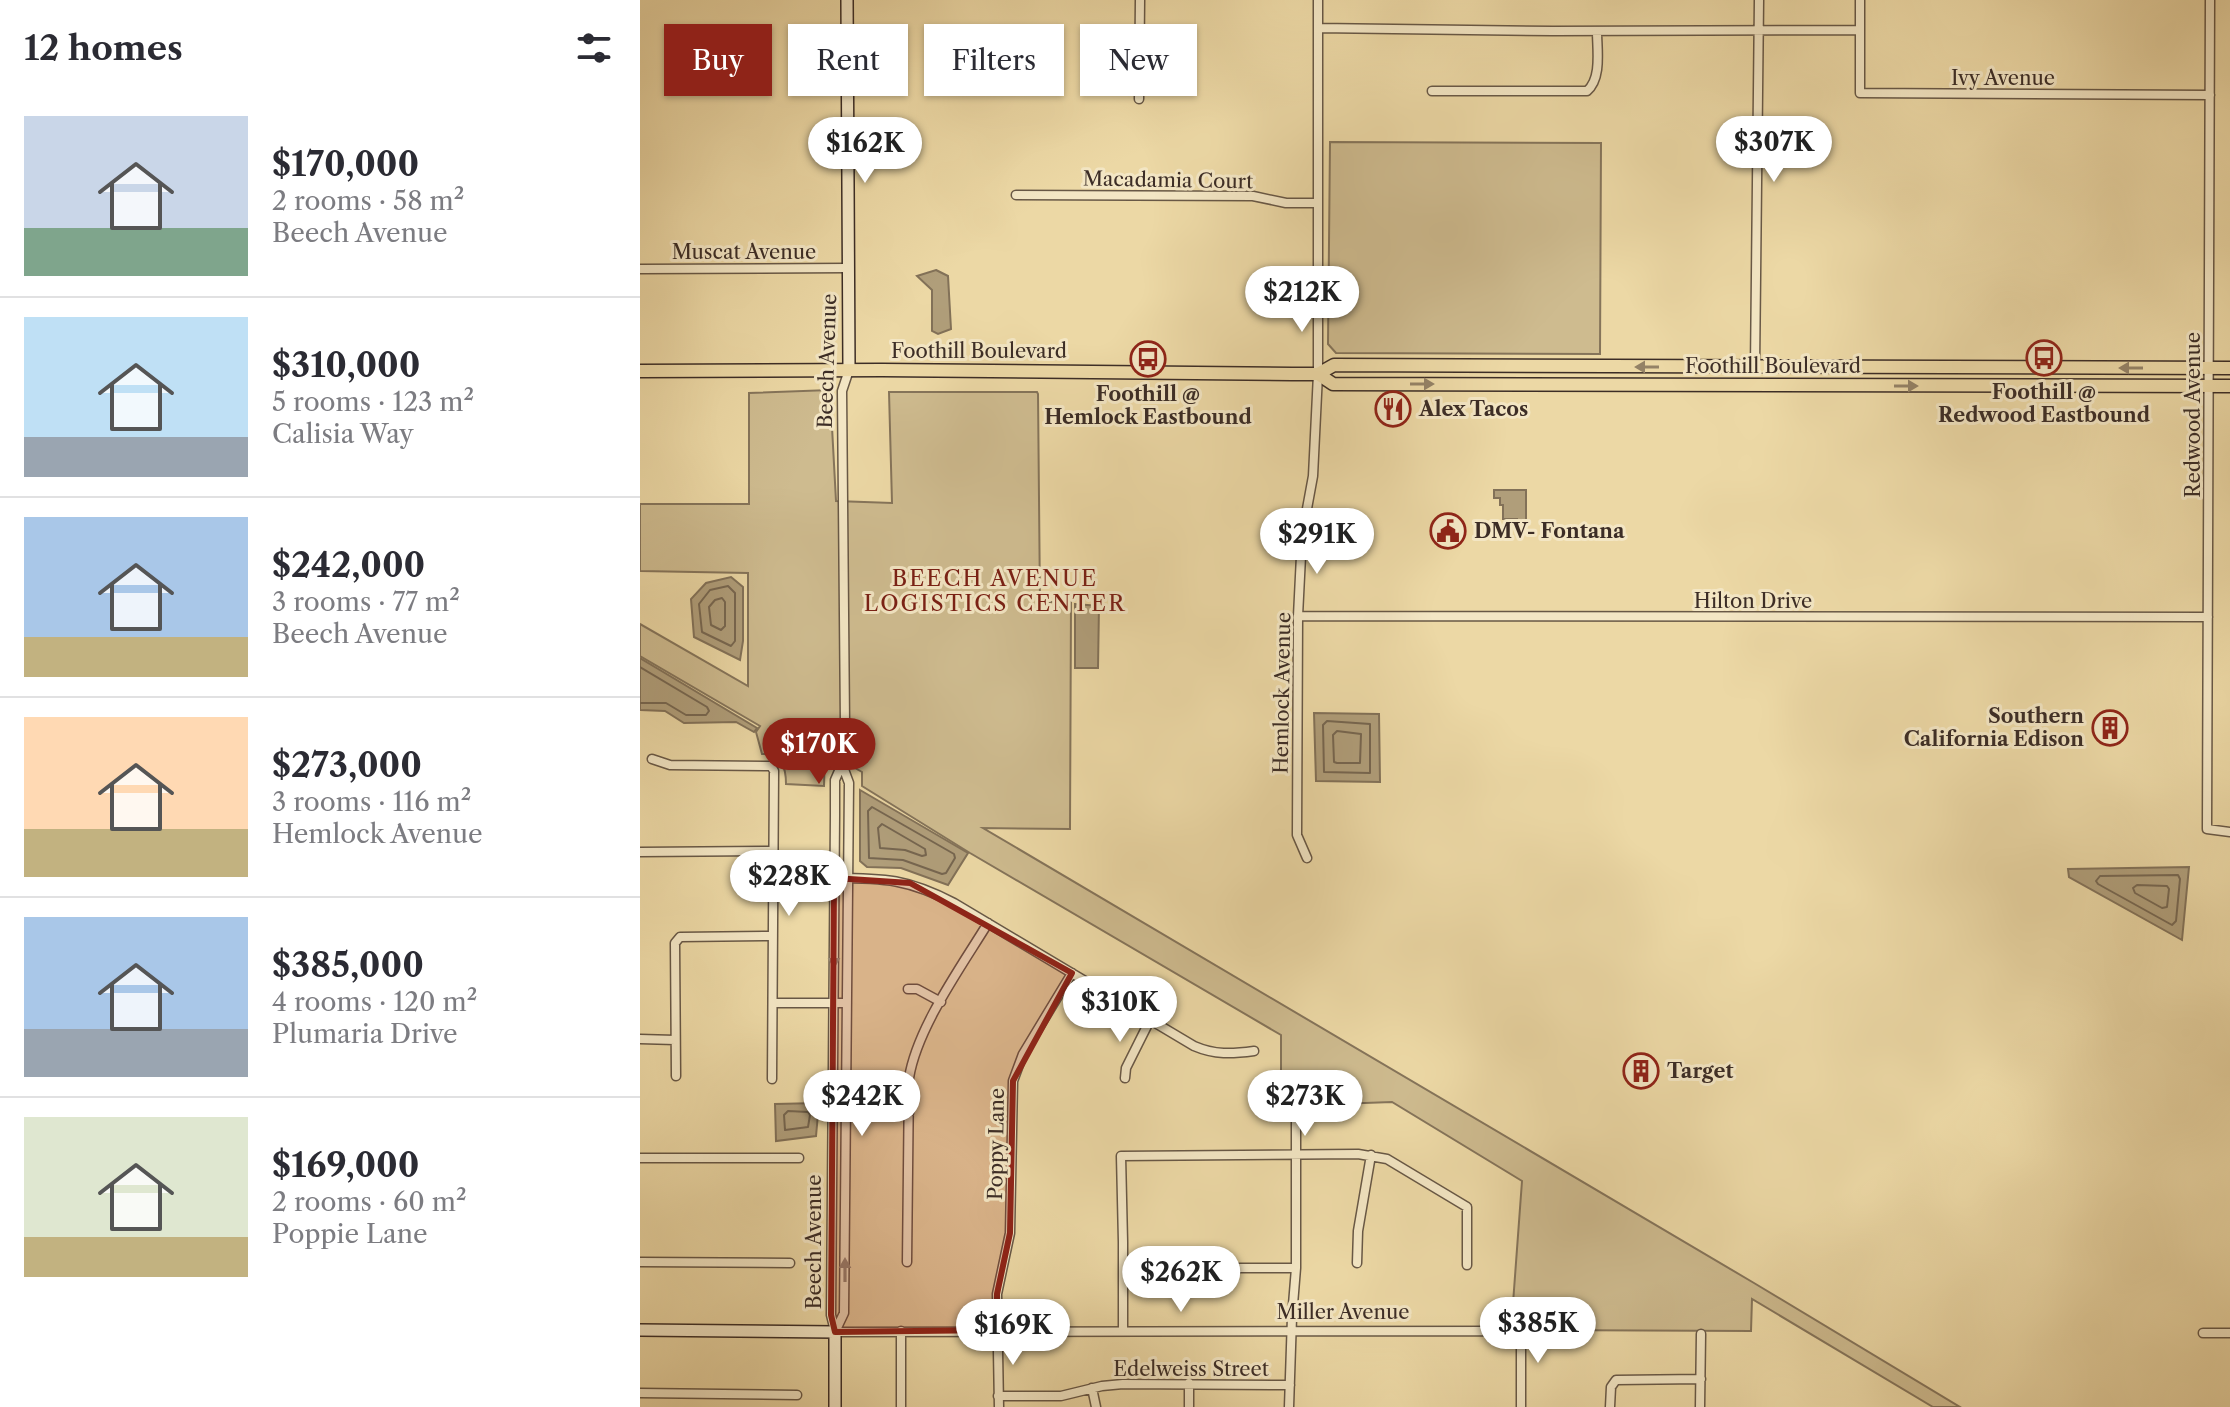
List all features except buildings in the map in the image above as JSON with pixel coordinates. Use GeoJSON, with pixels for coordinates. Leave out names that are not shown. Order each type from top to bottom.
{"type":"FeatureCollection","features":[{"type":"Feature","properties":{"kind":"main road","name":"Beech Avenue"},"geometry":{"type":"LineString","coordinates":[[847,0],[849,370]]}},
{"type":"Feature","properties":{"kind":"main road","name":"Foothill Boulevard"},"geometry":{"type":"LineString","coordinates":[[640,371],[1318,374],[1334,365],[2230,368]]}},
{"type":"Feature","properties":{"kind":"main road","name":"Foothill Boulevard"},"geometry":{"type":"LineString","coordinates":[[1318,374],[1333,384],[2230,386]]}},
{"type":"Feature","properties":{"kind":"main road","name":"Miller Avenue"},"geometry":{"type":"LineString","coordinates":[[640,1330],[835,1332]]}},
{"type":"Feature","properties":{"kind":"main road","name":"Beech Avenue"},"geometry":{"type":"LineString","coordinates":[[835,1332],[835,1407]]}},
{"type":"Feature","properties":{"kind":"street"},"geometry":{"type":"LineString","coordinates":[[1139,99],[1140,0]]}},
{"type":"Feature","properties":{"kind":"street","name":"Hemlock Avenue"},"geometry":{"type":"LineString","coordinates":[[1307,858],[1297,835],[1298,616],[1302,536],[1314,458],[1318,374],[1318,0]]}},
{"type":"Feature","properties":{"kind":"street"},"geometry":{"type":"LineString","coordinates":[[1755,367],[1759,0]]}},
{"type":"Feature","properties":{"kind":"street"},"geometry":{"type":"LineString","coordinates":[[1318,28],[1860,30],[1860,0]]}},
{"type":"Feature","properties":{"kind":"street","name":"Redwood Avenue"},"geometry":{"type":"LineString","coordinates":[[2210,0],[2207,829],[2230,832]]}},
{"type":"Feature","properties":{"kind":"street","name":"Ivy Avenue"},"geometry":{"type":"LineString","coordinates":[[1860,30],[1860,93],[2210,95]]}},
{"type":"Feature","properties":{"kind":"street"},"geometry":{"type":"LineString","coordinates":[[1432,91],[1587,91],[1594,85],[1597,74],[1597,31]]}},
{"type":"Feature","properties":{"kind":"street","name":"Macadamia Court"},"geometry":{"type":"LineString","coordinates":[[1016,195],[1253,196],[1286,203],[1318,203]]}},
{"type":"Feature","properties":{"kind":"street","name":"Muscat Avenue"},"geometry":{"type":"LineString","coordinates":[[640,269],[848,268]]}},
{"type":"Feature","properties":{"kind":"street","name":"Beech Avenue"},"geometry":{"type":"LineString","coordinates":[[845,724],[842,391],[849,370]]}},
{"type":"Feature","properties":{"kind":"street","name":"Hilton Drive"},"geometry":{"type":"LineString","coordinates":[[1298,616],[2208,617]]}},
{"type":"Feature","properties":{"kind":"street"},"geometry":{"type":"LineString","coordinates":[[652,759],[670,765],[771,766],[774,771],[772,1079]]}},
{"type":"Feature","properties":{"kind":"street","name":"Beech Avenue"},"geometry":{"type":"LineString","coordinates":[[842,764],[849,783],[844,1313],[835,1332],[831,1315],[835,780],[842,764]]}},
{"type":"Feature","properties":{"kind":"street"},"geometry":{"type":"LineString","coordinates":[[640,852],[773,851]]}},
{"type":"Feature","properties":{"kind":"street"},"geometry":{"type":"LineString","coordinates":[[834,878],[893,879],[910,883],[947,899],[1194,1046],[1230,1055],[1254,1051]]}},
{"type":"Feature","properties":{"kind":"street"},"geometry":{"type":"LineString","coordinates":[[907,1262],[909,1078],[914,1052],[988,923]]}},
{"type":"Feature","properties":{"kind":"street"},"geometry":{"type":"LineString","coordinates":[[676,1076],[675,943],[680,937],[773,936]]}},
{"type":"Feature","properties":{"kind":"street","name":"Poppy Lane"},"geometry":{"type":"LineString","coordinates":[[999,1407],[997,1294],[1010,1233],[1013,1081],[1023,1054],[1072,973]]}},
{"type":"Feature","properties":{"kind":"street"},"geometry":{"type":"LineString","coordinates":[[908,989],[917,989],[941,1002]]}},
{"type":"Feature","properties":{"kind":"street"},"geometry":{"type":"LineString","coordinates":[[773,1003],[847,1003]]}},
{"type":"Feature","properties":{"kind":"street"},"geometry":{"type":"LineString","coordinates":[[1125,1078],[1126,1068],[1150,1020]]}},
{"type":"Feature","properties":{"kind":"street"},"geometry":{"type":"LineString","coordinates":[[640,1039],[675,1040]]}},
{"type":"Feature","properties":{"kind":"street"},"geometry":{"type":"LineString","coordinates":[[1289,1407],[1296,1268],[1296,1104]]}},
{"type":"Feature","properties":{"kind":"street"},"geometry":{"type":"LineString","coordinates":[[846,1113],[909,1113]]}},
{"type":"Feature","properties":{"kind":"street"},"geometry":{"type":"LineString","coordinates":[[1357,1263],[1358,1231],[1371,1155]]}},
{"type":"Feature","properties":{"kind":"street"},"geometry":{"type":"LineString","coordinates":[[1123,1331],[1121,1156],[1371,1155],[1400,1166],[1467,1207],[1467,1265]]}},
{"type":"Feature","properties":{"kind":"street"},"geometry":{"type":"LineString","coordinates":[[640,1158],[799,1158]]}},
{"type":"Feature","properties":{"kind":"street"},"geometry":{"type":"LineString","coordinates":[[640,1262],[790,1263]]}},
{"type":"Feature","properties":{"kind":"street"},"geometry":{"type":"LineString","coordinates":[[1235,1268],[1296,1268]]}},
{"type":"Feature","properties":{"kind":"street"},"geometry":{"type":"LineString","coordinates":[[901,1331],[901,1407]]}},
{"type":"Feature","properties":{"kind":"street","name":"Miller Avenue"},"geometry":{"type":"LineString","coordinates":[[835,1332],[1505,1331],[1518,1334],[1522,1345],[1521,1407]]}},
{"type":"Feature","properties":{"kind":"street"},"geometry":{"type":"LineString","coordinates":[[2203,1333],[2230,1333]]}},
{"type":"Feature","properties":{"kind":"street"},"geometry":{"type":"LineString","coordinates":[[1700,1407],[1701,1334]]}},
{"type":"Feature","properties":{"kind":"street"},"geometry":{"type":"LineString","coordinates":[[1610,1407],[1613,1382],[1623,1379],[1701,1379]]}},
{"type":"Feature","properties":{"kind":"street"},"geometry":{"type":"LineString","coordinates":[[1189,1383],[1189,1407]]}},
{"type":"Feature","properties":{"kind":"street","name":"Edelweiss Street"},"geometry":{"type":"LineString","coordinates":[[998,1396],[1061,1396],[1123,1384],[1290,1385]]}},
{"type":"Feature","properties":{"kind":"street"},"geometry":{"type":"LineString","coordinates":[[1092,1388],[1096,1407]]}},
{"type":"Feature","properties":{"kind":"street"},"geometry":{"type":"LineString","coordinates":[[640,1393],[797,1395]]}},
{"type":"Feature","properties":{"kind":"highlighted area"},"geometry":{"type":"Polygon","coordinates":[[[834,878],[910,883],[1072,973],[1013,1081],[1010,1233],[997,1294],[997,1330],[835,1332],[831,1315],[834,878]]]}},
{"type":"Feature","properties":{"kind":"shaded area"},"geometry":{"type":"Polygon","coordinates":[[[1330,142],[1601,143],[1600,354],[1336,353],[1328,344],[1330,142]]]}},
{"type":"Feature","properties":{"kind":"shaded area"},"geometry":{"type":"Polygon","coordinates":[[[830,390],[836,501],[892,503],[889,392],[1038,394],[1040,602],[1071,602],[1070,829],[983,828],[1960,1407],[1933,1407],[1752,1299],[1751,1331],[1534,1330],[1528,1322],[1512,1317],[1522,1181],[1392,1102],[1281,1106],[1281,1035],[970,853],[862,786],[862,772],[825,751],[824,786],[786,784],[782,763],[774,756],[762,754],[756,732],[760,726],[640,656],[640,624],[748,686],[748,573],[640,571],[640,504],[749,504],[749,393],[830,390]]]}},
{"type":"Feature","properties":{"kind":"water"},"geometry":{"type":"Polygon","coordinates":[[[936,270],[948,276],[951,329],[938,334],[932,331],[932,290],[917,276],[936,270]]]}},
{"type":"Feature","properties":{"kind":"water"},"geometry":{"type":"Polygon","coordinates":[[[1494,490],[1526,490],[1526,526],[1517,526],[1517,519],[1503,519],[1503,505],[1500,505],[1500,498],[1494,498],[1494,490]]]}},
{"type":"Feature","properties":{"kind":"water"},"geometry":{"type":"Polygon","coordinates":[[[731,577],[743,587],[740,660],[694,637],[691,599],[706,583],[731,577]]]}},
{"type":"Feature","properties":{"kind":"water"},"geometry":{"type":"Polygon","coordinates":[[[1075,604],[1099,606],[1098,668],[1075,668],[1075,604]]]}},
{"type":"Feature","properties":{"kind":"water"},"geometry":{"type":"Polygon","coordinates":[[[640,658],[757,728],[754,732],[736,722],[684,723],[665,711],[640,710],[640,658]]]}},
{"type":"Feature","properties":{"kind":"water"},"geometry":{"type":"Polygon","coordinates":[[[1314,713],[1379,714],[1380,782],[1316,781],[1314,713]]]}},
{"type":"Feature","properties":{"kind":"water"},"geometry":{"type":"Polygon","coordinates":[[[860,790],[968,853],[948,885],[901,868],[867,867],[860,861],[860,790]]]}},
{"type":"Feature","properties":{"kind":"water"},"geometry":{"type":"Polygon","coordinates":[[[2189,867],[2182,940],[2069,877],[2068,869],[2189,867]]]}},
{"type":"Feature","properties":{"kind":"water"},"geometry":{"type":"Polygon","coordinates":[[[819,1103],[816,1136],[776,1141],[775,1104],[819,1103]]]}},
{"type":"Feature","properties":{"kind":"place","name":"Foothill @ Redwood Eastbound"},"geometry":{"type":"Point","coordinates":[2044,358]}},
{"type":"Feature","properties":{"kind":"place","name":"Foothill @ Hemlock Eastbound"},"geometry":{"type":"Point","coordinates":[1148,359]}},
{"type":"Feature","properties":{"kind":"place","name":"Alex Tacos"},"geometry":{"type":"Point","coordinates":[1393,409]}},
{"type":"Feature","properties":{"kind":"place","name":"DMV- Fontana"},"geometry":{"type":"Point","coordinates":[1448,531]}},
{"type":"Feature","properties":{"kind":"place","name":"Southern California Edison"},"geometry":{"type":"Point","coordinates":[2110,728]}},
{"type":"Feature","properties":{"kind":"place","name":"Target"},"geometry":{"type":"Point","coordinates":[1641,1071]}},
{"type":"Feature","properties":{"kind":"district","name":"BEECH AVENUE LOGISTICS CENTER"},"geometry":{"type":"Point","coordinates":[995,590]}}]}
